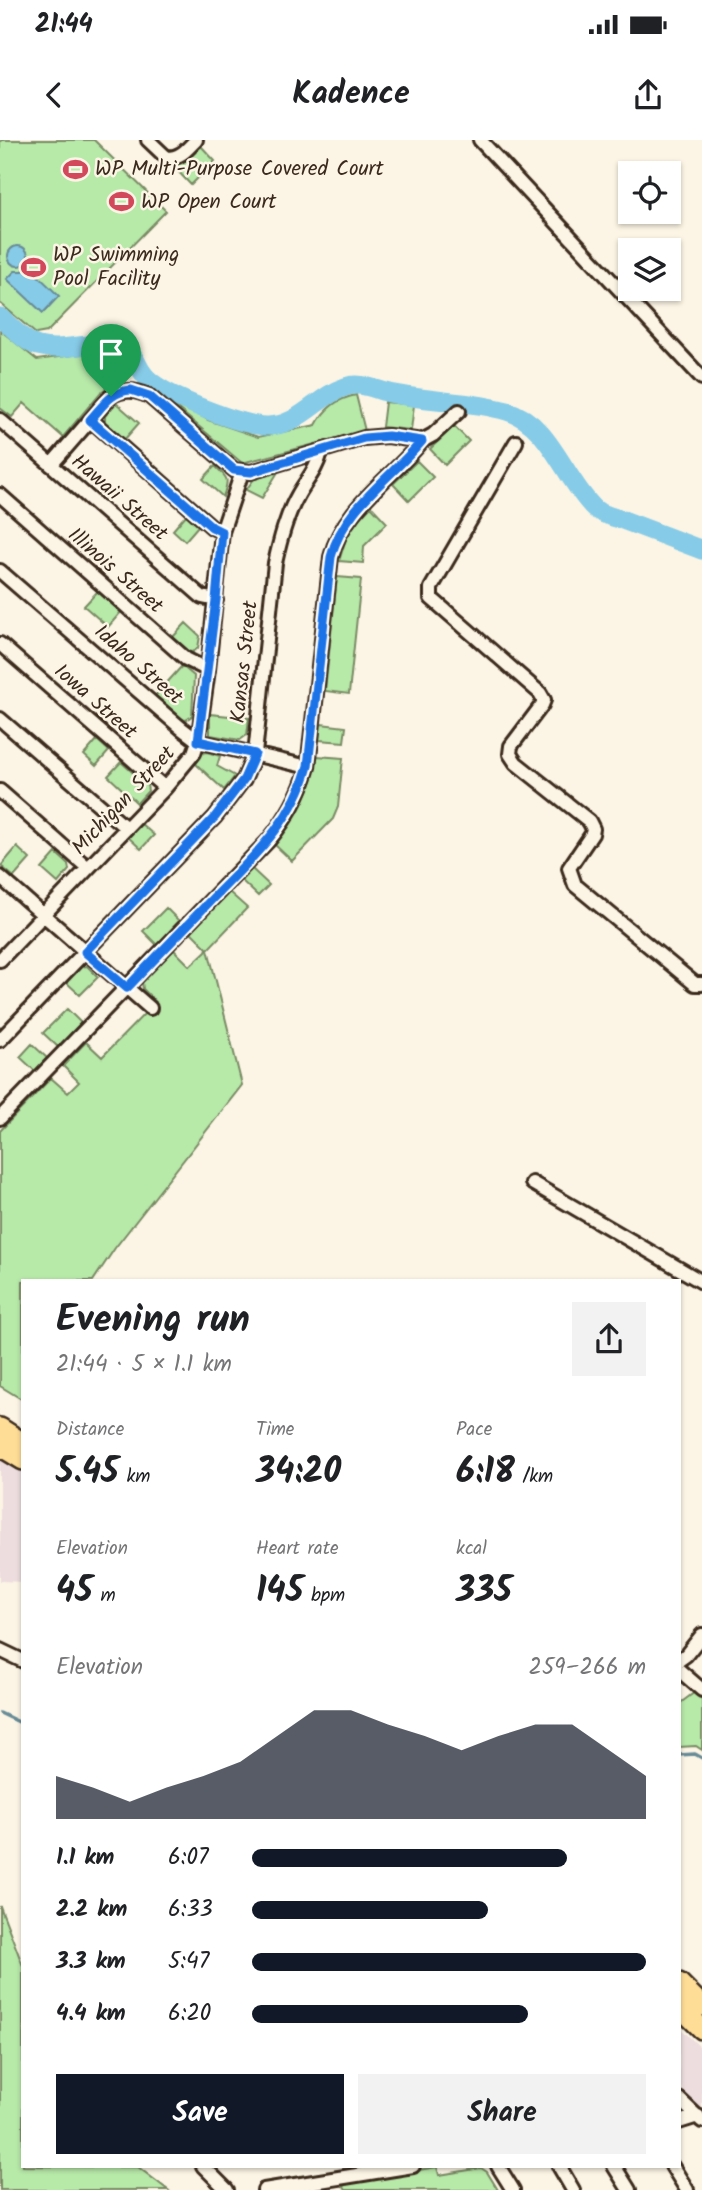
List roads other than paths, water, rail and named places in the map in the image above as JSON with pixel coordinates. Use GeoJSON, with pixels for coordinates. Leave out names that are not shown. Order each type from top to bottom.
{"type":"FeatureCollection","features":[{"type":"Feature","properties":{"kind":"main road"},"geometry":{"type":"LineString","coordinates":[[0,1428],[21,1442]]}},
{"type":"Feature","properties":{"kind":"main road"},"geometry":{"type":"LineString","coordinates":[[0,1446],[21,1459]]}},
{"type":"Feature","properties":{"kind":"main road"},"geometry":{"type":"LineString","coordinates":[[681,1985],[702,2006]]}},
{"type":"Feature","properties":{"kind":"main road"},"geometry":{"type":"LineString","coordinates":[[681,2008],[702,2029]]}},
{"type":"Feature","properties":{"kind":"street"},"geometry":{"type":"LineString","coordinates":[[148,140],[167,158],[174,158],[184,152],[196,140]]}},
{"type":"Feature","properties":{"kind":"street"},"geometry":{"type":"LineString","coordinates":[[480,140],[702,378]]}},
{"type":"Feature","properties":{"kind":"street"},"geometry":{"type":"LineString","coordinates":[[51,465],[111,396],[121,391],[141,392],[149,396],[234,470],[242,472],[375,436],[422,441]]}},
{"type":"Feature","properties":{"kind":"street"},"geometry":{"type":"LineString","coordinates":[[0,1118],[268,841],[293,805],[303,785],[308,766],[335,541],[356,510],[422,441],[433,435],[458,411]]}},
{"type":"Feature","properties":{"kind":"street","name":"Hawaii Street"},"geometry":{"type":"LineString","coordinates":[[0,420],[202,597],[216,600]]}},
{"type":"Feature","properties":{"kind":"street"},"geometry":{"type":"LineString","coordinates":[[90,420],[212,527],[222,532]]}},
{"type":"Feature","properties":{"kind":"street"},"geometry":{"type":"LineString","coordinates":[[516,442],[431,588],[431,598],[540,693],[544,700],[511,746],[510,754],[516,763],[589,821],[593,829],[569,868],[575,885],[695,984],[702,984]]}},
{"type":"Feature","properties":{"kind":"street","name":"Kansas Street"},"geometry":{"type":"LineString","coordinates":[[0,1040],[215,817],[244,779],[255,754],[275,564],[280,542],[297,497],[317,468],[321,452]]}},
{"type":"Feature","properties":{"kind":"street","name":"Michigan Street"},"geometry":{"type":"LineString","coordinates":[[0,960],[190,759],[198,741],[222,532],[242,472]]}},
{"type":"Feature","properties":{"kind":"street","name":"Illinois Street"},"geometry":{"type":"LineString","coordinates":[[0,495],[186,659],[208,670]]}},
{"type":"Feature","properties":{"kind":"street","name":"Idaho Street"},"geometry":{"type":"LineString","coordinates":[[0,571],[198,741],[308,766]]}},
{"type":"Feature","properties":{"kind":"street","name":"Iowa Street"},"geometry":{"type":"LineString","coordinates":[[0,644],[165,788]]}},
{"type":"Feature","properties":{"kind":"street"},"geometry":{"type":"LineString","coordinates":[[0,719],[126,828]]}},
{"type":"Feature","properties":{"kind":"street"},"geometry":{"type":"LineString","coordinates":[[0,791],[88,868]]}},
{"type":"Feature","properties":{"kind":"street"},"geometry":{"type":"LineString","coordinates":[[0,877],[150,1008]]}},
{"type":"Feature","properties":{"kind":"street"},"geometry":{"type":"LineString","coordinates":[[532,1183],[702,1282]]}},
{"type":"Feature","properties":{"kind":"street"},"geometry":{"type":"LineString","coordinates":[[681,1659],[702,1635]]}},
{"type":"Feature","properties":{"kind":"street"},"geometry":{"type":"LineString","coordinates":[[0,1650],[21,1660]]}},
{"type":"Feature","properties":{"kind":"street"},"geometry":{"type":"LineString","coordinates":[[681,1672],[702,1690]]}},
{"type":"Feature","properties":{"kind":"street"},"geometry":{"type":"LineString","coordinates":[[681,2101],[700,2119]]}},
{"type":"Feature","properties":{"kind":"street"},"geometry":{"type":"LineString","coordinates":[[681,2122],[700,2119]]}},
{"type":"Feature","properties":{"kind":"street"},"geometry":{"type":"LineString","coordinates":[[205,2168],[227,2190]]}},
{"type":"Feature","properties":{"kind":"street"},"geometry":{"type":"LineString","coordinates":[[264,2190],[329,2185],[405,2168]]}},
{"type":"Feature","properties":{"kind":"street"},"geometry":{"type":"LineString","coordinates":[[499,2168],[513,2190]]}},
{"type":"Feature","properties":{"kind":"street"},"geometry":{"type":"LineString","coordinates":[[560,2168],[573,2190]]}},
{"type":"Feature","properties":{"kind":"street"},"geometry":{"type":"LineString","coordinates":[[615,2168],[629,2190]]}},
{"type":"Feature","properties":{"kind":"street"},"geometry":{"type":"LineString","coordinates":[[673,2168],[687,2190]]}},
{"type":"Feature","properties":{"kind":"water"},"geometry":{"type":"Polygon","coordinates":[[[18,246],[25,249],[28,256],[25,263],[18,266],[11,263],[8,256],[11,249],[18,246]]]}},
{"type":"Feature","properties":{"kind":"water"},"geometry":{"type":"Polygon","coordinates":[[[28,266],[59,296],[43,313],[7,279],[15,271],[23,271],[28,266]]]}},
{"type":"Feature","properties":{"kind":"waterway"},"geometry":{"type":"LineString","coordinates":[[0,317],[38,346],[57,348],[98,344],[117,347],[130,353],[148,379],[171,394],[204,409],[254,424],[266,426],[288,422],[335,391],[356,385],[401,395],[507,411],[522,417],[546,439],[583,496],[597,510],[702,550]]}},
{"type":"Feature","properties":{"kind":"waterway"},"geometry":{"type":"LineString","coordinates":[[0,1713],[21,1723]]}},
{"type":"Feature","properties":{"kind":"waterway"},"geometry":{"type":"LineString","coordinates":[[681,1755],[695,1754],[702,1758]]}},
{"type":"Feature","properties":{"kind":"place","name":"WP Multi-Purpose Covered Court"},"geometry":{"type":"Point","coordinates":[75,169]}},
{"type":"Feature","properties":{"kind":"place","name":"WP Open Court"},"geometry":{"type":"Point","coordinates":[121,202]}},
{"type":"Feature","properties":{"kind":"place","name":"WP Swimming Pool Facility"},"geometry":{"type":"Point","coordinates":[33,267]}}]}
